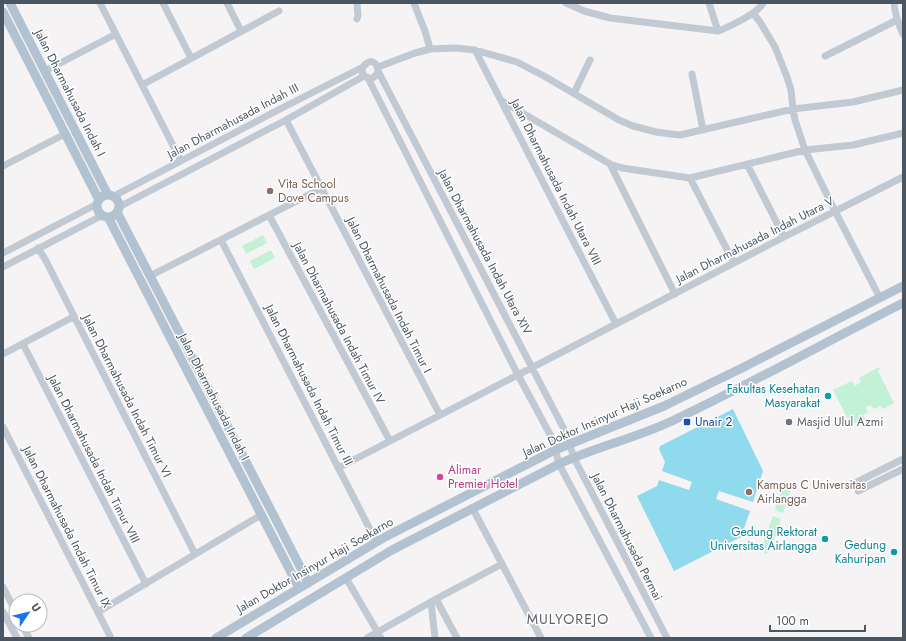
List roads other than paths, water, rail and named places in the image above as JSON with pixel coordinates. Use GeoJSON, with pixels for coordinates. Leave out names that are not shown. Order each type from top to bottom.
{"type":"FeatureCollection","features":[{"type":"Feature","properties":{"kind":"main road","name":"Jalan Dharmahusada Indah I"},"geometry":{"type":"LineString","coordinates":[[10,3],[111,195]]}},
{"type":"Feature","properties":{"kind":"main road","name":"Jalan Dharmahusada Indah I"},"geometry":{"type":"LineString","coordinates":[[3,12],[98,202]]}},
{"type":"Feature","properties":{"kind":"main road"},"geometry":{"type":"LineString","coordinates":[[104,195],[111,195],[117,199],[119,203],[118,210],[114,215],[106,216],[100,212],[98,202],[104,195]]}},
{"type":"Feature","properties":{"kind":"main road","name":"Jalan Dharmahusada Indah I"},"geometry":{"type":"LineString","coordinates":[[118,210],[150,276],[308,582]]}},
{"type":"Feature","properties":{"kind":"main road","name":"Jalan Dharmahusada Indah I"},"geometry":{"type":"LineString","coordinates":[[106,216],[299,588]]}},
{"type":"Feature","properties":{"kind":"main road","name":"Jalan Doktor Insinyur Haji Soekarno"},"geometry":{"type":"LineString","coordinates":[[217,638],[376,541],[555,450],[664,406],[903,286]]}},
{"type":"Feature","properties":{"kind":"main road","name":"Jalan Doktor Insinyur Haji Soekarno"},"geometry":{"type":"LineString","coordinates":[[246,638],[392,550],[559,464],[672,421],[903,302]]}},
{"type":"Feature","properties":{"kind":"main road"},"geometry":{"type":"LineString","coordinates":[[207,410],[216,405]]}},
{"type":"Feature","properties":{"kind":"main road"},"geometry":{"type":"LineString","coordinates":[[385,537],[390,542],[392,550]]}},
{"type":"Feature","properties":{"kind":"street"},"geometry":{"type":"LineString","coordinates":[[100,3],[180,161]]}},
{"type":"Feature","properties":{"kind":"street"},"geometry":{"type":"LineString","coordinates":[[163,3],[191,58]]}},
{"type":"Feature","properties":{"kind":"street"},"geometry":{"type":"LineString","coordinates":[[227,3],[241,31]]}},
{"type":"Feature","properties":{"kind":"street"},"geometry":{"type":"LineString","coordinates":[[357,3],[357,19]]}},
{"type":"Feature","properties":{"kind":"street"},"geometry":{"type":"LineString","coordinates":[[414,3],[430,49]]}},
{"type":"Feature","properties":{"kind":"street"},"geometry":{"type":"LineString","coordinates":[[566,3],[584,11],[610,18],[718,31],[725,29],[753,13],[759,9],[763,3]]}},
{"type":"Feature","properties":{"kind":"street"},"geometry":{"type":"LineString","coordinates":[[709,3],[718,31]]}},
{"type":"Feature","properties":{"kind":"street"},"geometry":{"type":"LineString","coordinates":[[894,3],[894,10],[903,34]]}},
{"type":"Feature","properties":{"kind":"street"},"geometry":{"type":"LineString","coordinates":[[142,85],[279,11]]}},
{"type":"Feature","properties":{"kind":"street"},"geometry":{"type":"LineString","coordinates":[[753,13],[766,32],[788,77],[795,120],[805,150],[880,298]]}},
{"type":"Feature","properties":{"kind":"street"},"geometry":{"type":"LineString","coordinates":[[825,56],[897,20]]}},
{"type":"Feature","properties":{"kind":"street"},"geometry":{"type":"LineString","coordinates":[[45,71],[116,34]]}},
{"type":"Feature","properties":{"kind":"street"},"geometry":{"type":"LineString","coordinates":[[378,69],[415,53],[430,49],[454,48],[475,50],[517,62],[574,93],[619,120],[633,126],[680,135],[793,109],[853,102],[903,90]]}},
{"type":"Feature","properties":{"kind":"street","name":"Jalan Dharmahusada Indah Utara VIII"},"geometry":{"type":"LineString","coordinates":[[475,50],[616,324]]}},
{"type":"Feature","properties":{"kind":"street"},"geometry":{"type":"LineString","coordinates":[[574,93],[590,60]]}},
{"type":"Feature","properties":{"kind":"street"},"geometry":{"type":"LineString","coordinates":[[366,63],[375,63],[378,69],[377,76],[373,78],[366,77],[362,72],[363,67],[366,63]]}},
{"type":"Feature","properties":{"kind":"street","name":"Jalan Dharmahusada Indah III"},"geometry":{"type":"LineString","coordinates":[[111,195],[363,67]]}},
{"type":"Feature","properties":{"kind":"street","name":"Jalan Dharmahusada Indah Utara XIV"},"geometry":{"type":"LineString","coordinates":[[378,69],[566,433],[570,444]]}},
{"type":"Feature","properties":{"kind":"street"},"geometry":{"type":"LineString","coordinates":[[692,74],[703,130]]}},
{"type":"Feature","properties":{"kind":"street","name":"Jalan Dharmahusada Indah Utara XIV"},"geometry":{"type":"LineString","coordinates":[[366,77],[518,375],[553,440],[555,450]]}},
{"type":"Feature","properties":{"kind":"street","name":"Jalan Dharmahusada Indah III"},"geometry":{"type":"LineString","coordinates":[[118,210],[366,77]]}},
{"type":"Feature","properties":{"kind":"street"},"geometry":{"type":"LineString","coordinates":[[502,101],[610,164],[622,168],[690,178],[805,150],[853,144],[903,133]]}},
{"type":"Feature","properties":{"kind":"street","name":"Jalan Dharmahusada Indah Timur I"},"geometry":{"type":"LineString","coordinates":[[286,120],[440,415]]}},
{"type":"Feature","properties":{"kind":"street"},"geometry":{"type":"LineString","coordinates":[[3,166],[65,134]]}},
{"type":"Feature","properties":{"kind":"street"},"geometry":{"type":"LineString","coordinates":[[610,164],[675,294]]}},
{"type":"Feature","properties":{"kind":"street"},"geometry":{"type":"LineString","coordinates":[[747,164],[784,237]]}},
{"type":"Feature","properties":{"kind":"street","name":"Jalan Dharmahusada Indah Utara V"},"geometry":{"type":"LineString","coordinates":[[338,468],[903,177]]}},
{"type":"Feature","properties":{"kind":"street"},"geometry":{"type":"LineString","coordinates":[[690,178],[734,263]]}},
{"type":"Feature","properties":{"kind":"street"},"geometry":{"type":"LineString","coordinates":[[150,276],[322,188]]}},
{"type":"Feature","properties":{"kind":"street"},"geometry":{"type":"LineString","coordinates":[[3,253],[98,202]]}},
{"type":"Feature","properties":{"kind":"street","name":"Jalan Dharmahusada Indah Timur IV"},"geometry":{"type":"LineString","coordinates":[[269,215],[390,441]]}},
{"type":"Feature","properties":{"kind":"street"},"geometry":{"type":"LineString","coordinates":[[3,267],[38,248],[106,216]]}},
{"type":"Feature","properties":{"kind":"street","name":"Jalan Dharmahusada Indah Timur III"},"geometry":{"type":"LineString","coordinates":[[221,240],[376,541]]}},
{"type":"Feature","properties":{"kind":"street","name":"Jalan Dharmahusada Indah Timur VI"},"geometry":{"type":"LineString","coordinates":[[38,248],[196,554]]}},
{"type":"Feature","properties":{"kind":"street"},"geometry":{"type":"LineString","coordinates":[[3,354],[74,317]]}},
{"type":"Feature","properties":{"kind":"street","name":"Jalan Dharmahusada Indah Timur VIII"},"geometry":{"type":"LineString","coordinates":[[23,344],[146,584]]}},
{"type":"Feature","properties":{"kind":"street","name":"Jalan Dharmahusada Indah Timur IX"},"geometry":{"type":"LineString","coordinates":[[3,427],[111,638]]}},
{"type":"Feature","properties":{"kind":"street","name":"Jalan Dharmahusada Permai"},"geometry":{"type":"LineString","coordinates":[[570,444],[574,458],[668,638]]}},
{"type":"Feature","properties":{"kind":"street","name":"Jalan Dharmahusada Permai"},"geometry":{"type":"LineString","coordinates":[[555,450],[559,464],[651,638]]}},
{"type":"Feature","properties":{"kind":"street"},"geometry":{"type":"LineString","coordinates":[[847,488],[903,459]]}},
{"type":"Feature","properties":{"kind":"street"},"geometry":{"type":"LineString","coordinates":[[858,491],[903,469]]}},
{"type":"Feature","properties":{"kind":"street"},"geometry":{"type":"LineString","coordinates":[[473,509],[541,638]]}},
{"type":"Feature","properties":{"kind":"street"},"geometry":{"type":"LineString","coordinates":[[98,612],[261,515]]}},
{"type":"Feature","properties":{"kind":"street"},"geometry":{"type":"LineString","coordinates":[[367,638],[379,635],[434,601],[502,564]]}},
{"type":"Feature","properties":{"kind":"street"},"geometry":{"type":"LineString","coordinates":[[346,578],[379,635]]}},
{"type":"Feature","properties":{"kind":"street"},"geometry":{"type":"LineString","coordinates":[[3,587],[8,597]]}},
{"type":"Feature","properties":{"kind":"street"},"geometry":{"type":"LineString","coordinates":[[434,601],[434,638]]}},
{"type":"Feature","properties":{"kind":"street"},"geometry":{"type":"LineString","coordinates":[[434,601],[457,638]]}},
{"type":"Feature","properties":{"kind":"street"},"geometry":{"type":"LineString","coordinates":[[3,612],[17,638]]}},
{"type":"Feature","properties":{"kind":"water"},"geometry":{"type":"Polygon","coordinates":[[[733,409],[763,471],[753,502],[719,491],[716,499],[750,511],[741,537],[674,571],[637,496],[657,486],[659,480],[689,490],[692,482],[662,471],[665,462],[659,449],[660,446],[733,409]]]}},
{"type":"Feature","properties":{"kind":"place","name":"Vita School Dove Campus"},"geometry":{"type":"Point","coordinates":[270,191]}},
{"type":"Feature","properties":{"kind":"place","name":"Fakultas Kesehatan Masyarakat"},"geometry":{"type":"Point","coordinates":[828,396]}},
{"type":"Feature","properties":{"kind":"place","name":"Unair 2"},"geometry":{"type":"Point","coordinates":[687,422]}},
{"type":"Feature","properties":{"kind":"place","name":"Masjid Ulul Azmi"},"geometry":{"type":"Point","coordinates":[789,422]}},
{"type":"Feature","properties":{"kind":"place","name":"Alimar Premier Hotel"},"geometry":{"type":"Point","coordinates":[440,477]}},
{"type":"Feature","properties":{"kind":"place","name":"Kampus C Universitas Airlangga"},"geometry":{"type":"Point","coordinates":[749,492]}},
{"type":"Feature","properties":{"kind":"place","name":"Gedung Rektorat Universitas Airlangga"},"geometry":{"type":"Point","coordinates":[825,539]}},
{"type":"Feature","properties":{"kind":"place","name":"Gedung Kahuripan"},"geometry":{"type":"Point","coordinates":[894,552]}},
{"type":"Feature","properties":{"kind":"district","name":"MULYOREJO"},"geometry":{"type":"Point","coordinates":[568,619]}}]}
